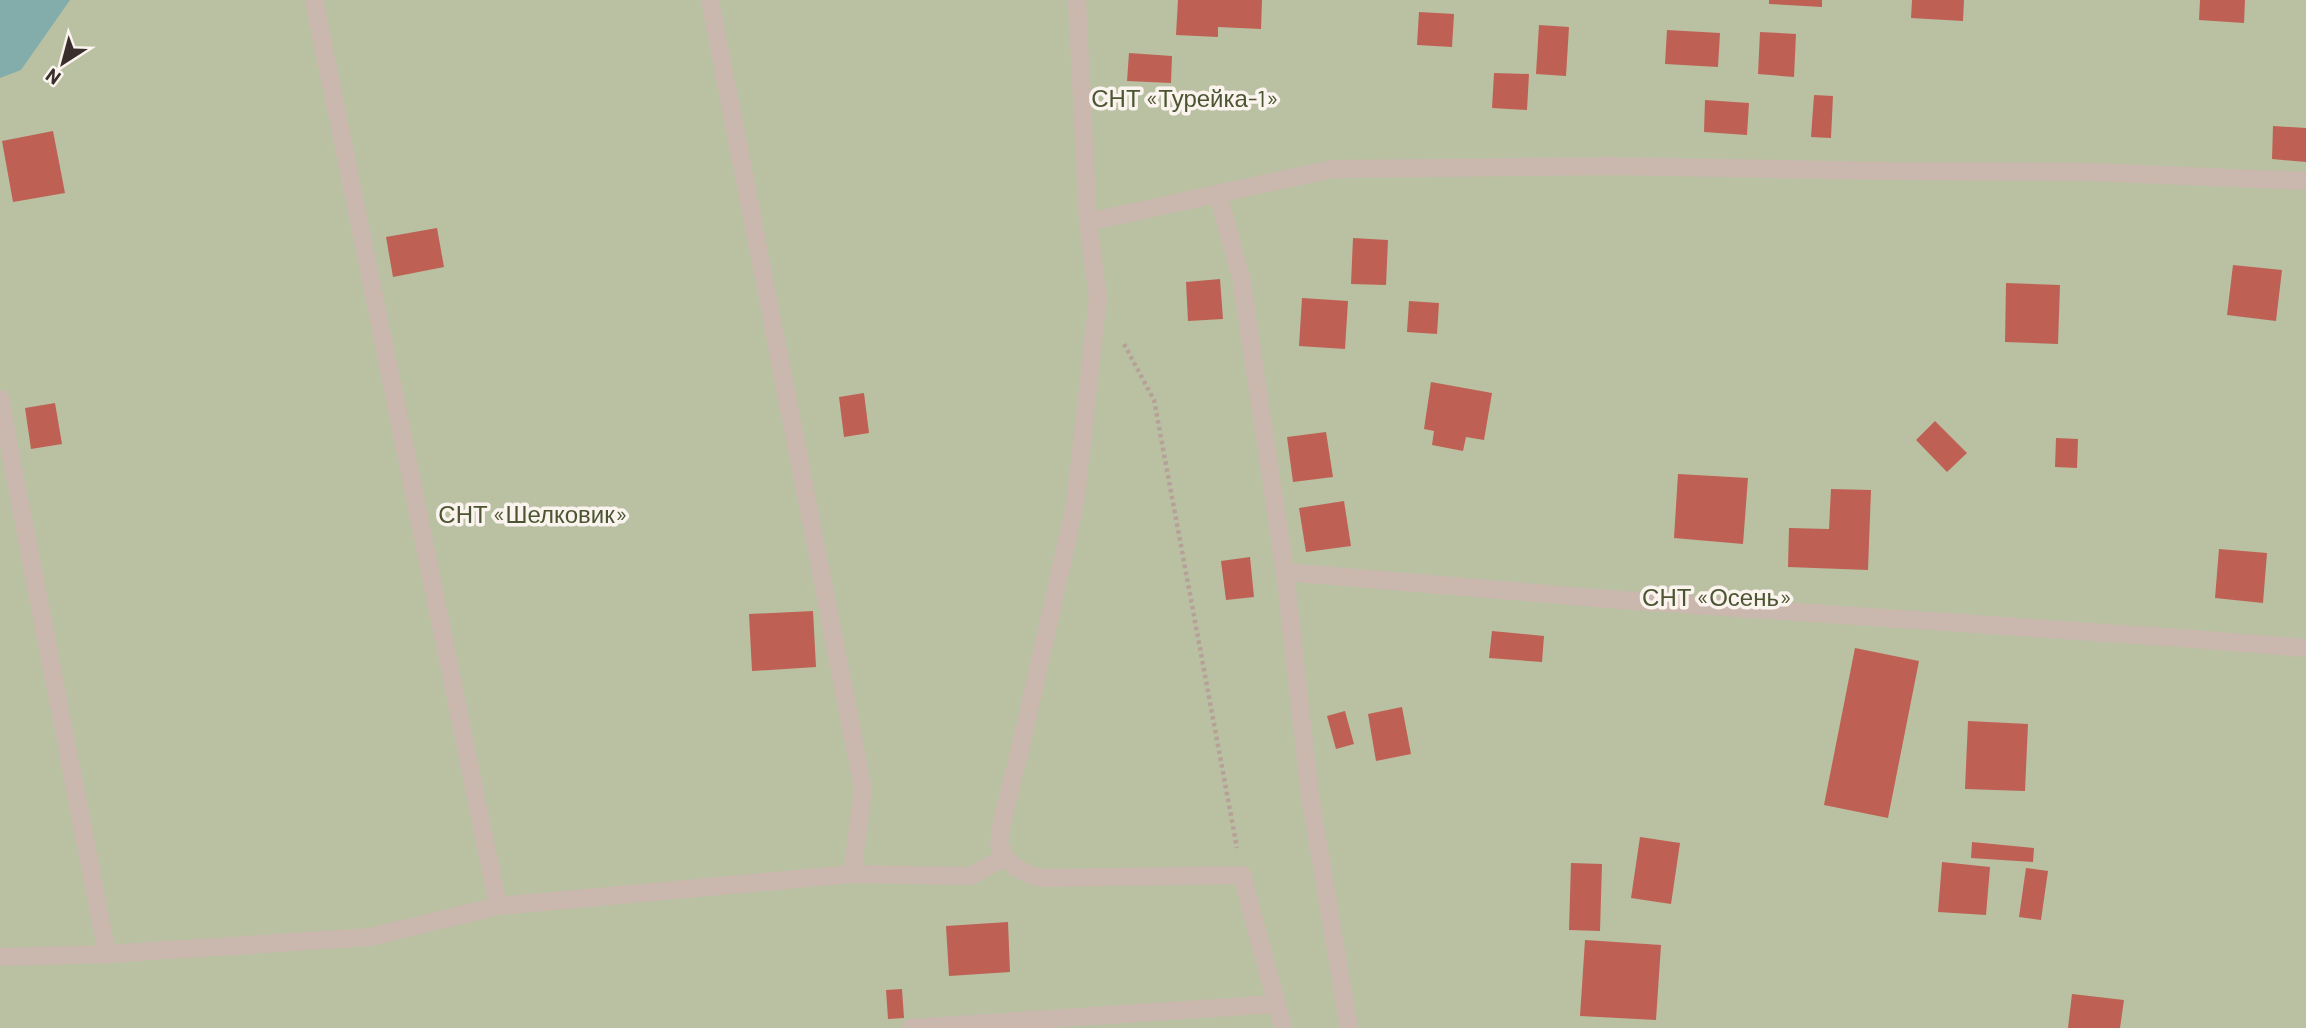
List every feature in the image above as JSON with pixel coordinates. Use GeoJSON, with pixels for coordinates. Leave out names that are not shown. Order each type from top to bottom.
{"type":"FeatureCollection","features":[{"type":"Feature","properties":{"kind":"street"},"geometry":{"type":"LineString","coordinates":[[314,0],[498,906]]}},
{"type":"Feature","properties":{"kind":"street"},"geometry":{"type":"LineString","coordinates":[[710,0],[863,789],[852,874]]}},
{"type":"Feature","properties":{"kind":"street"},"geometry":{"type":"LineString","coordinates":[[1077,0],[1088,222],[1098,297],[1075,505],[999,844],[1005,857],[1016,868],[1044,878],[1242,875],[1283,1028]]}},
{"type":"Feature","properties":{"kind":"street"},"geometry":{"type":"LineString","coordinates":[[1088,222],[1332,169],[1610,166],[1887,172],[2090,172],[2306,181]]}},
{"type":"Feature","properties":{"kind":"street"},"geometry":{"type":"LineString","coordinates":[[1218,194],[1241,277],[1285,572],[1310,796],[1349,1028]]}},
{"type":"Feature","properties":{"kind":"street"},"geometry":{"type":"LineString","coordinates":[[0,399],[107,954]]}},
{"type":"Feature","properties":{"kind":"street"},"geometry":{"type":"LineString","coordinates":[[1285,572],[1634,601],[2306,648]]}},
{"type":"Feature","properties":{"kind":"street"},"geometry":{"type":"LineString","coordinates":[[0,957],[107,954],[370,937],[498,906],[852,874],[970,876],[1005,857]]}},
{"type":"Feature","properties":{"kind":"street"},"geometry":{"type":"LineString","coordinates":[[911,1028],[1276,1004]]}},
{"type":"Feature","properties":{"kind":"path"},"geometry":{"type":"LineString","coordinates":[[1123,343],[1154,400],[1242,875]]}},
{"type":"Feature","properties":{"kind":"green space"},"geometry":{"type":"Polygon","coordinates":[[[0,0],[2306,0],[2306,1028],[0,1028],[0,0]]]}},
{"type":"Feature","properties":{"kind":"water"},"geometry":{"type":"Polygon","coordinates":[[[0,0],[70,0],[21,70],[0,78],[0,0]]]}},
{"type":"Feature","properties":{"kind":"building"},"geometry":{"type":"Polygon","coordinates":[[[1178,0],[1262,0],[1261,29],[1218,27],[1218,37],[1176,35],[1178,0]]]}},
{"type":"Feature","properties":{"kind":"building"},"geometry":{"type":"Polygon","coordinates":[[[1769,0],[1822,0],[1822,7],[1769,4],[1769,0]]]}},
{"type":"Feature","properties":{"kind":"building"},"geometry":{"type":"Polygon","coordinates":[[[1912,0],[1964,0],[1963,21],[1911,18],[1912,0]]]}},
{"type":"Feature","properties":{"kind":"building"},"geometry":{"type":"Polygon","coordinates":[[[2200,0],[2245,0],[2244,23],[2199,20],[2200,0]]]}},
{"type":"Feature","properties":{"kind":"building"},"geometry":{"type":"Polygon","coordinates":[[[1419,12],[1454,14],[1452,47],[1417,45],[1419,12]]]}},
{"type":"Feature","properties":{"kind":"building"},"geometry":{"type":"Polygon","coordinates":[[[1539,25],[1569,27],[1566,76],[1536,74],[1539,25]]]}},
{"type":"Feature","properties":{"kind":"building"},"geometry":{"type":"Polygon","coordinates":[[[1667,30],[1720,33],[1718,67],[1665,64],[1667,30]]]}},
{"type":"Feature","properties":{"kind":"building"},"geometry":{"type":"Polygon","coordinates":[[[1760,32],[1796,34],[1794,77],[1758,74],[1760,32]]]}},
{"type":"Feature","properties":{"kind":"building"},"geometry":{"type":"Polygon","coordinates":[[[1129,53],[1172,56],[1171,83],[1127,81],[1129,53]]]}},
{"type":"Feature","properties":{"kind":"building"},"geometry":{"type":"Polygon","coordinates":[[[1494,73],[1529,74],[1527,110],[1492,108],[1494,73]]]}},
{"type":"Feature","properties":{"kind":"building"},"geometry":{"type":"Polygon","coordinates":[[[1814,95],[1833,96],[1831,138],[1811,137],[1814,95]]]}},
{"type":"Feature","properties":{"kind":"building"},"geometry":{"type":"Polygon","coordinates":[[[1705,100],[1749,103],[1747,135],[1704,132],[1705,100]]]}},
{"type":"Feature","properties":{"kind":"building"},"geometry":{"type":"Polygon","coordinates":[[[2273,126],[2306,128],[2306,162],[2272,159],[2273,126]]]}},
{"type":"Feature","properties":{"kind":"building"},"geometry":{"type":"Polygon","coordinates":[[[53,131],[65,193],[13,202],[2,141],[53,131]]]}},
{"type":"Feature","properties":{"kind":"building"},"geometry":{"type":"Polygon","coordinates":[[[437,228],[444,267],[393,277],[386,237],[437,228]]]}},
{"type":"Feature","properties":{"kind":"building"},"geometry":{"type":"Polygon","coordinates":[[[1353,238],[1388,240],[1386,285],[1351,284],[1353,238]]]}},
{"type":"Feature","properties":{"kind":"building"},"geometry":{"type":"Polygon","coordinates":[[[2233,265],[2282,270],[2276,321],[2227,315],[2233,265]]]}},
{"type":"Feature","properties":{"kind":"building"},"geometry":{"type":"Polygon","coordinates":[[[1220,279],[1223,319],[1188,321],[1186,282],[1220,279]]]}},
{"type":"Feature","properties":{"kind":"building"},"geometry":{"type":"Polygon","coordinates":[[[2006,283],[2060,285],[2058,344],[2005,342],[2006,283]]]}},
{"type":"Feature","properties":{"kind":"building"},"geometry":{"type":"Polygon","coordinates":[[[1302,298],[1348,301],[1345,349],[1299,346],[1302,298]]]}},
{"type":"Feature","properties":{"kind":"building"},"geometry":{"type":"Polygon","coordinates":[[[1409,301],[1439,303],[1437,334],[1407,332],[1409,301]]]}},
{"type":"Feature","properties":{"kind":"building"},"geometry":{"type":"Polygon","coordinates":[[[1431,382],[1492,393],[1484,440],[1466,437],[1463,451],[1432,445],[1434,431],[1424,429],[1431,382]]]}},
{"type":"Feature","properties":{"kind":"building"},"geometry":{"type":"Polygon","coordinates":[[[864,393],[869,433],[844,437],[839,397],[864,393]]]}},
{"type":"Feature","properties":{"kind":"building"},"geometry":{"type":"Polygon","coordinates":[[[55,403],[62,444],[31,449],[25,408],[55,403]]]}},
{"type":"Feature","properties":{"kind":"building"},"geometry":{"type":"Polygon","coordinates":[[[1935,421],[1967,453],[1947,472],[1916,440],[1935,421]]]}},
{"type":"Feature","properties":{"kind":"building"},"geometry":{"type":"Polygon","coordinates":[[[1326,432],[1333,477],[1293,482],[1287,437],[1326,432]]]}},
{"type":"Feature","properties":{"kind":"building"},"geometry":{"type":"Polygon","coordinates":[[[2056,438],[2078,439],[2077,468],[2055,467],[2056,438]]]}},
{"type":"Feature","properties":{"kind":"building"},"geometry":{"type":"Polygon","coordinates":[[[1678,474],[1748,478],[1743,544],[1674,538],[1678,474]]]}},
{"type":"Feature","properties":{"kind":"building"},"geometry":{"type":"Polygon","coordinates":[[[1831,489],[1871,490],[1868,570],[1788,567],[1789,528],[1829,529],[1831,489]]]}},
{"type":"Feature","properties":{"kind":"building"},"geometry":{"type":"Polygon","coordinates":[[[1344,501],[1351,546],[1306,552],[1299,508],[1344,501]]]}},
{"type":"Feature","properties":{"kind":"building"},"geometry":{"type":"Polygon","coordinates":[[[2219,549],[2267,553],[2263,603],[2215,598],[2219,549]]]}},
{"type":"Feature","properties":{"kind":"building"},"geometry":{"type":"Polygon","coordinates":[[[1250,557],[1254,597],[1226,600],[1221,561],[1250,557]]]}},
{"type":"Feature","properties":{"kind":"building"},"geometry":{"type":"Polygon","coordinates":[[[813,611],[816,667],[752,671],[749,614],[813,611]]]}},
{"type":"Feature","properties":{"kind":"building"},"geometry":{"type":"Polygon","coordinates":[[[1492,631],[1544,636],[1542,662],[1489,658],[1492,631]]]}},
{"type":"Feature","properties":{"kind":"building"},"geometry":{"type":"Polygon","coordinates":[[[1855,648],[1919,661],[1888,818],[1824,805],[1855,648]]]}},
{"type":"Feature","properties":{"kind":"building"},"geometry":{"type":"Polygon","coordinates":[[[1402,707],[1411,754],[1376,761],[1368,714],[1402,707]]]}},
{"type":"Feature","properties":{"kind":"building"},"geometry":{"type":"Polygon","coordinates":[[[1345,711],[1354,744],[1336,749],[1327,716],[1345,711]]]}},
{"type":"Feature","properties":{"kind":"building"},"geometry":{"type":"Polygon","coordinates":[[[1968,721],[2028,724],[2025,791],[1965,789],[1968,721]]]}},
{"type":"Feature","properties":{"kind":"building"},"geometry":{"type":"Polygon","coordinates":[[[1640,837],[1680,843],[1671,904],[1631,898],[1640,837]]]}},
{"type":"Feature","properties":{"kind":"building"},"geometry":{"type":"Polygon","coordinates":[[[1972,842],[2034,848],[2033,862],[1971,858],[1972,842]]]}},
{"type":"Feature","properties":{"kind":"building"},"geometry":{"type":"Polygon","coordinates":[[[1942,862],[1990,867],[1986,915],[1938,912],[1942,862]]]}},
{"type":"Feature","properties":{"kind":"building"},"geometry":{"type":"Polygon","coordinates":[[[1571,863],[1602,864],[1600,931],[1569,930],[1571,863]]]}},
{"type":"Feature","properties":{"kind":"building"},"geometry":{"type":"Polygon","coordinates":[[[2026,868],[2048,871],[2041,920],[2019,917],[2026,868]]]}},
{"type":"Feature","properties":{"kind":"building"},"geometry":{"type":"Polygon","coordinates":[[[1008,922],[1010,972],[949,976],[946,926],[1008,922]]]}},
{"type":"Feature","properties":{"kind":"building"},"geometry":{"type":"Polygon","coordinates":[[[1585,940],[1661,945],[1656,1020],[1580,1016],[1585,940]]]}},
{"type":"Feature","properties":{"kind":"building"},"geometry":{"type":"Polygon","coordinates":[[[902,989],[904,1018],[888,1019],[886,990],[902,989]]]}},
{"type":"Feature","properties":{"kind":"building"},"geometry":{"type":"Polygon","coordinates":[[[2072,994],[2124,1000],[2120,1028],[2068,1028],[2072,994]]]}},
{"type":"Feature","properties":{"kind":"park label","name":"СНТ «Турейка-1»"},"geometry":{"type":"Point","coordinates":[1185,99]}},
{"type":"Feature","properties":{"kind":"park label","name":"СНТ «Шелковик»"},"geometry":{"type":"Point","coordinates":[533,515]}},
{"type":"Feature","properties":{"kind":"park label","name":"СНТ «Осень»"},"geometry":{"type":"Point","coordinates":[1717,598]}}]}
